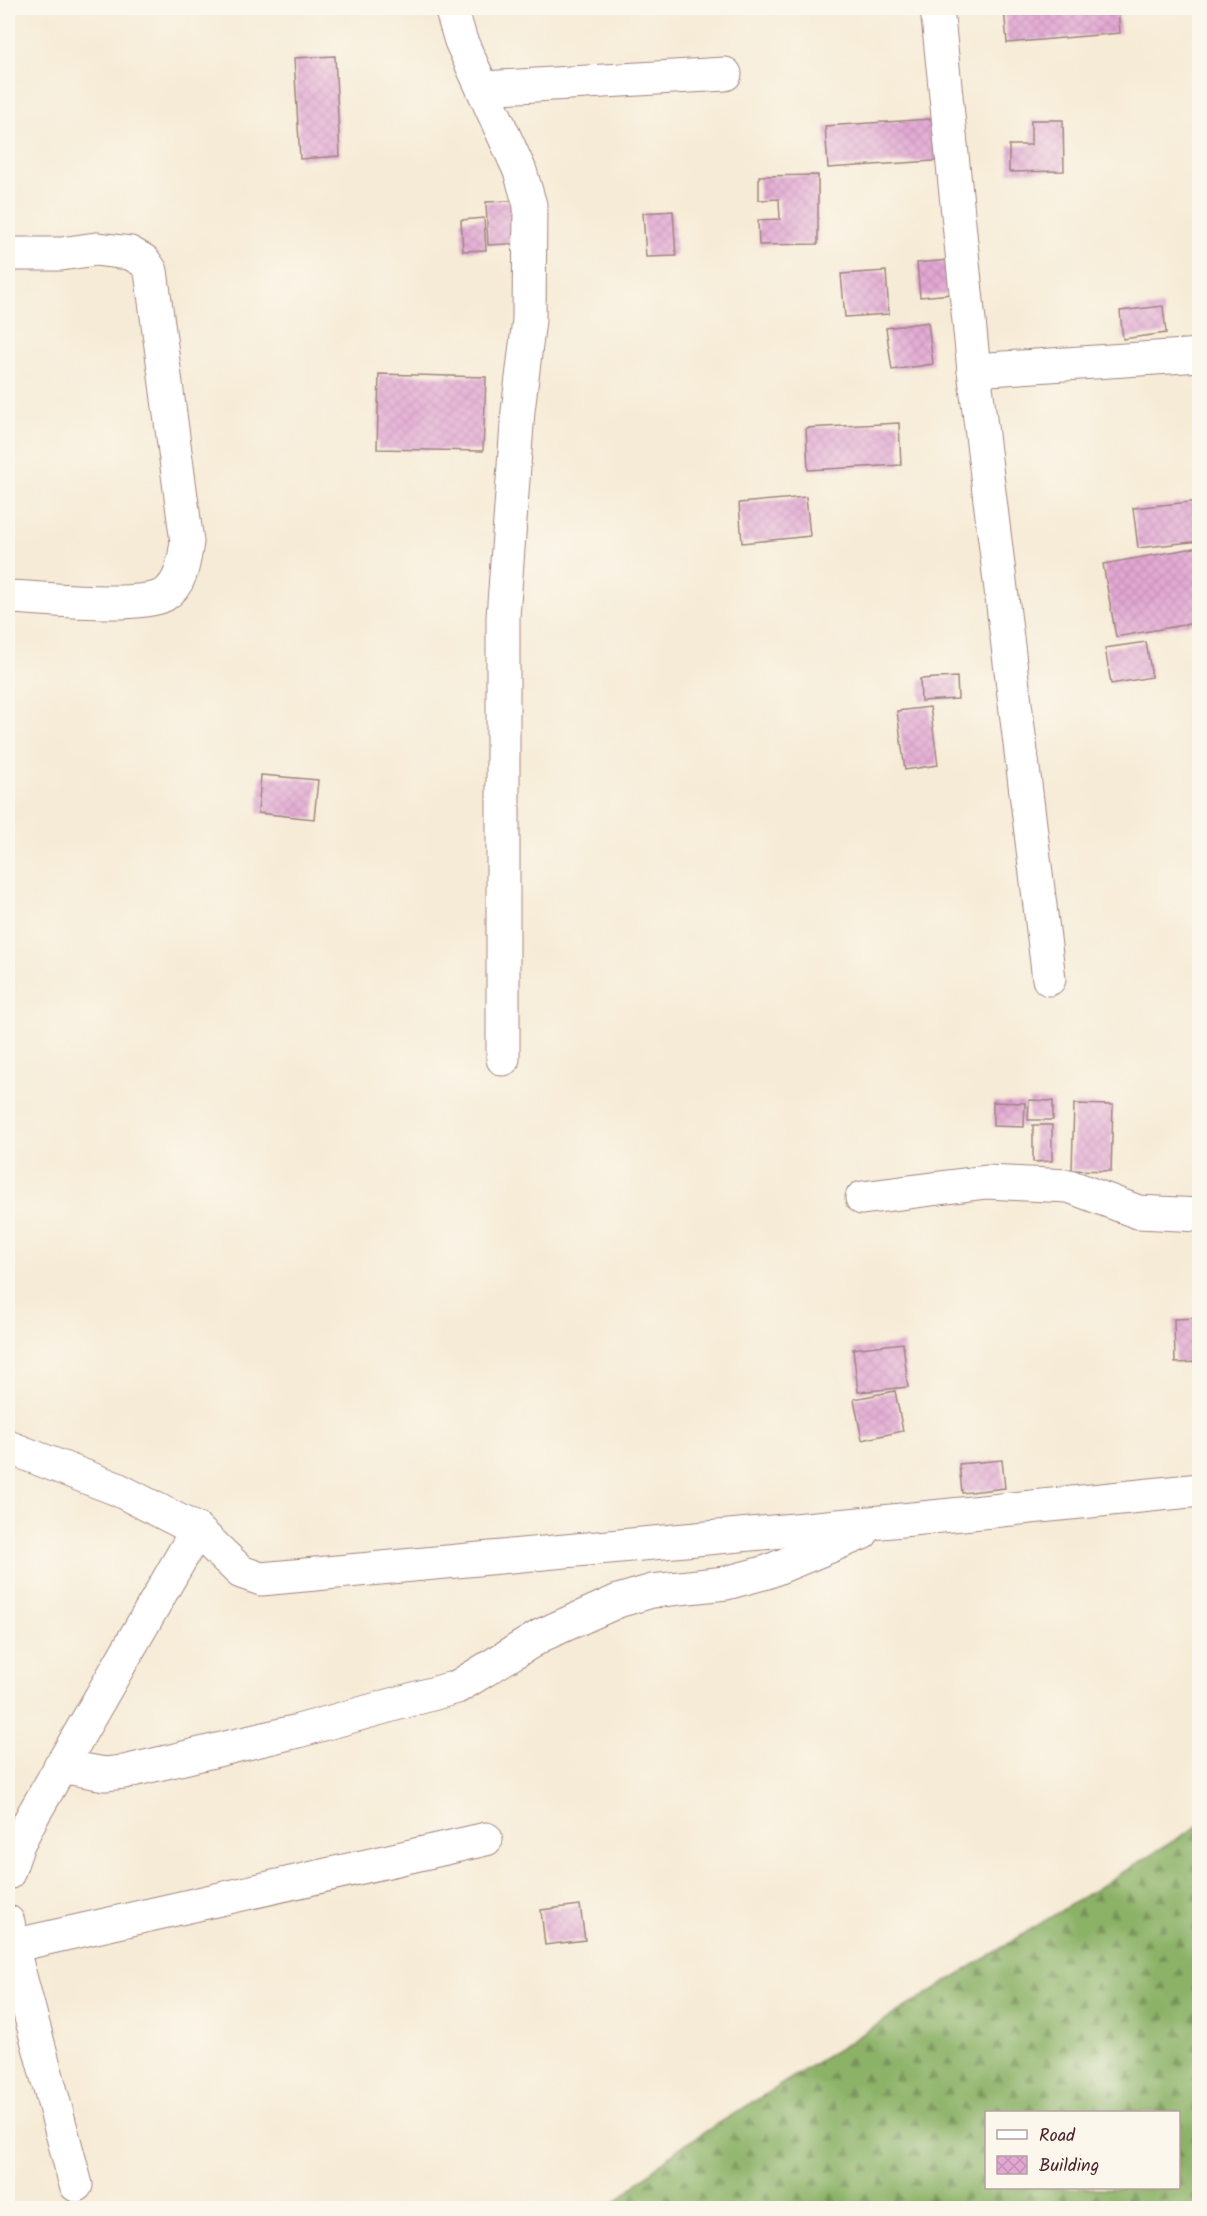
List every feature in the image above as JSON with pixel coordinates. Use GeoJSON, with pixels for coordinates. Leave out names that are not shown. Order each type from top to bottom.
{"type":"FeatureCollection","features":[{"type":"Feature","properties":{"kind":"street"},"geometry":{"type":"LineString","coordinates":[[451,8],[461,41],[520,171],[530,205],[529,320],[518,411],[503,616],[503,1059]]}},
{"type":"Feature","properties":{"kind":"street"},"geometry":{"type":"LineString","coordinates":[[937,8],[974,370],[1049,979]]}},
{"type":"Feature","properties":{"kind":"street"},"geometry":{"type":"LineString","coordinates":[[484,88],[725,74]]}},
{"type":"Feature","properties":{"kind":"street"},"geometry":{"type":"LineString","coordinates":[[8,254],[61,254],[96,249],[130,253],[144,261],[151,271],[187,542],[182,574],[165,594],[137,602],[8,597]]}},
{"type":"Feature","properties":{"kind":"street"},"geometry":{"type":"LineString","coordinates":[[974,370],[1200,355]]}},
{"type":"Feature","properties":{"kind":"street"},"geometry":{"type":"LineString","coordinates":[[862,1198],[986,1182],[1069,1186],[1138,1212],[1200,1215]]}},
{"type":"Feature","properties":{"kind":"street"},"geometry":{"type":"LineString","coordinates":[[8,1447],[117,1488],[197,1530],[241,1572],[261,1579],[1200,1490]]}},
{"type":"Feature","properties":{"kind":"street"},"geometry":{"type":"LineString","coordinates":[[60,1766],[105,1774],[124,1772],[298,1731],[457,1686],[542,1635],[618,1600],[652,1591],[726,1583],[767,1572],[892,1521]]}},
{"type":"Feature","properties":{"kind":"street"},"geometry":{"type":"LineString","coordinates":[[8,1873],[18,1844],[60,1766],[197,1530]]}},
{"type":"Feature","properties":{"kind":"street"},"geometry":{"type":"LineString","coordinates":[[76,2185],[10,1934],[486,1839]]}},
{"type":"Feature","properties":{"kind":"green space"},"geometry":{"type":"Polygon","coordinates":[[[1199,1825],[1199,2208],[608,2208],[679,2148],[1199,1825]]]}},
{"type":"Feature","properties":{"kind":"building"},"geometry":{"type":"Polygon","coordinates":[[[1004,8],[1118,8],[1120,33],[1007,43],[1004,8]]]}},
{"type":"Feature","properties":{"kind":"building"},"geometry":{"type":"Polygon","coordinates":[[[335,56],[340,156],[300,159],[294,58],[335,56]]]}},
{"type":"Feature","properties":{"kind":"building"},"geometry":{"type":"Polygon","coordinates":[[[946,118],[948,160],[828,168],[825,126],[946,118]]]}},
{"type":"Feature","properties":{"kind":"building"},"geometry":{"type":"Polygon","coordinates":[[[1031,120],[1063,120],[1064,171],[1009,172],[1009,145],[1031,145],[1031,120]]]}},
{"type":"Feature","properties":{"kind":"building"},"geometry":{"type":"Polygon","coordinates":[[[818,175],[818,244],[759,245],[758,220],[780,219],[779,199],[759,200],[759,176],[818,175]]]}},
{"type":"Feature","properties":{"kind":"building"},"geometry":{"type":"Polygon","coordinates":[[[525,200],[527,243],[488,245],[486,202],[525,200]]]}},
{"type":"Feature","properties":{"kind":"building"},"geometry":{"type":"Polygon","coordinates":[[[673,211],[676,256],[646,257],[643,213],[673,211]]]}},
{"type":"Feature","properties":{"kind":"building"},"geometry":{"type":"Polygon","coordinates":[[[484,218],[486,250],[463,251],[461,220],[484,218]]]}},
{"type":"Feature","properties":{"kind":"building"},"geometry":{"type":"Polygon","coordinates":[[[949,260],[951,294],[920,297],[917,263],[949,260]]]}},
{"type":"Feature","properties":{"kind":"building"},"geometry":{"type":"Polygon","coordinates":[[[886,271],[889,314],[845,317],[841,274],[886,271]]]}},
{"type":"Feature","properties":{"kind":"building"},"geometry":{"type":"Polygon","coordinates":[[[1163,306],[1166,333],[1123,339],[1120,311],[1163,306]]]}},
{"type":"Feature","properties":{"kind":"building"},"geometry":{"type":"Polygon","coordinates":[[[928,322],[933,364],[892,370],[886,328],[928,322]]]}},
{"type":"Feature","properties":{"kind":"building"},"geometry":{"type":"Polygon","coordinates":[[[379,374],[486,377],[483,451],[377,449],[379,374]]]}},
{"type":"Feature","properties":{"kind":"building"},"geometry":{"type":"Polygon","coordinates":[[[899,423],[901,465],[808,470],[806,428],[899,423]]]}},
{"type":"Feature","properties":{"kind":"building"},"geometry":{"type":"Polygon","coordinates":[[[806,497],[810,536],[742,543],[739,503],[806,497]]]}},
{"type":"Feature","properties":{"kind":"building"},"geometry":{"type":"Polygon","coordinates":[[[1200,501],[1200,541],[1138,548],[1133,508],[1200,501]]]}},
{"type":"Feature","properties":{"kind":"building"},"geometry":{"type":"Polygon","coordinates":[[[1200,547],[1200,622],[1116,637],[1103,564],[1200,547]]]}},
{"type":"Feature","properties":{"kind":"building"},"geometry":{"type":"Polygon","coordinates":[[[1146,642],[1152,677],[1111,684],[1105,648],[1146,642]]]}},
{"type":"Feature","properties":{"kind":"building"},"geometry":{"type":"Polygon","coordinates":[[[957,677],[958,699],[921,701],[920,679],[957,677]]]}},
{"type":"Feature","properties":{"kind":"building"},"geometry":{"type":"Polygon","coordinates":[[[930,707],[938,765],[905,770],[897,711],[930,707]]]}},
{"type":"Feature","properties":{"kind":"building"},"geometry":{"type":"Polygon","coordinates":[[[261,775],[318,780],[314,819],[258,813],[261,775]]]}},
{"type":"Feature","properties":{"kind":"building"},"geometry":{"type":"Polygon","coordinates":[[[1029,1100],[1053,1101],[1053,1120],[1028,1120],[1029,1100]]]}},
{"type":"Feature","properties":{"kind":"building"},"geometry":{"type":"Polygon","coordinates":[[[993,1102],[1025,1103],[1024,1127],[993,1126],[993,1102]]]}},
{"type":"Feature","properties":{"kind":"building"},"geometry":{"type":"Polygon","coordinates":[[[1074,1104],[1113,1105],[1111,1171],[1072,1170],[1074,1104]]]}},
{"type":"Feature","properties":{"kind":"building"},"geometry":{"type":"Polygon","coordinates":[[[1033,1125],[1052,1125],[1052,1161],[1033,1162],[1033,1125]]]}},
{"type":"Feature","properties":{"kind":"building"},"geometry":{"type":"Polygon","coordinates":[[[1200,1318],[1200,1362],[1175,1363],[1174,1319],[1200,1318]]]}},
{"type":"Feature","properties":{"kind":"building"},"geometry":{"type":"Polygon","coordinates":[[[903,1343],[908,1387],[858,1392],[853,1349],[903,1343]]]}},
{"type":"Feature","properties":{"kind":"building"},"geometry":{"type":"Polygon","coordinates":[[[895,1391],[903,1431],[862,1440],[854,1399],[895,1391]]]}},
{"type":"Feature","properties":{"kind":"building"},"geometry":{"type":"Polygon","coordinates":[[[1002,1460],[1005,1488],[962,1493],[959,1464],[1002,1460]]]}},
{"type":"Feature","properties":{"kind":"building"},"geometry":{"type":"Polygon","coordinates":[[[580,1905],[585,1940],[545,1945],[541,1910],[580,1905]]]}}]}
